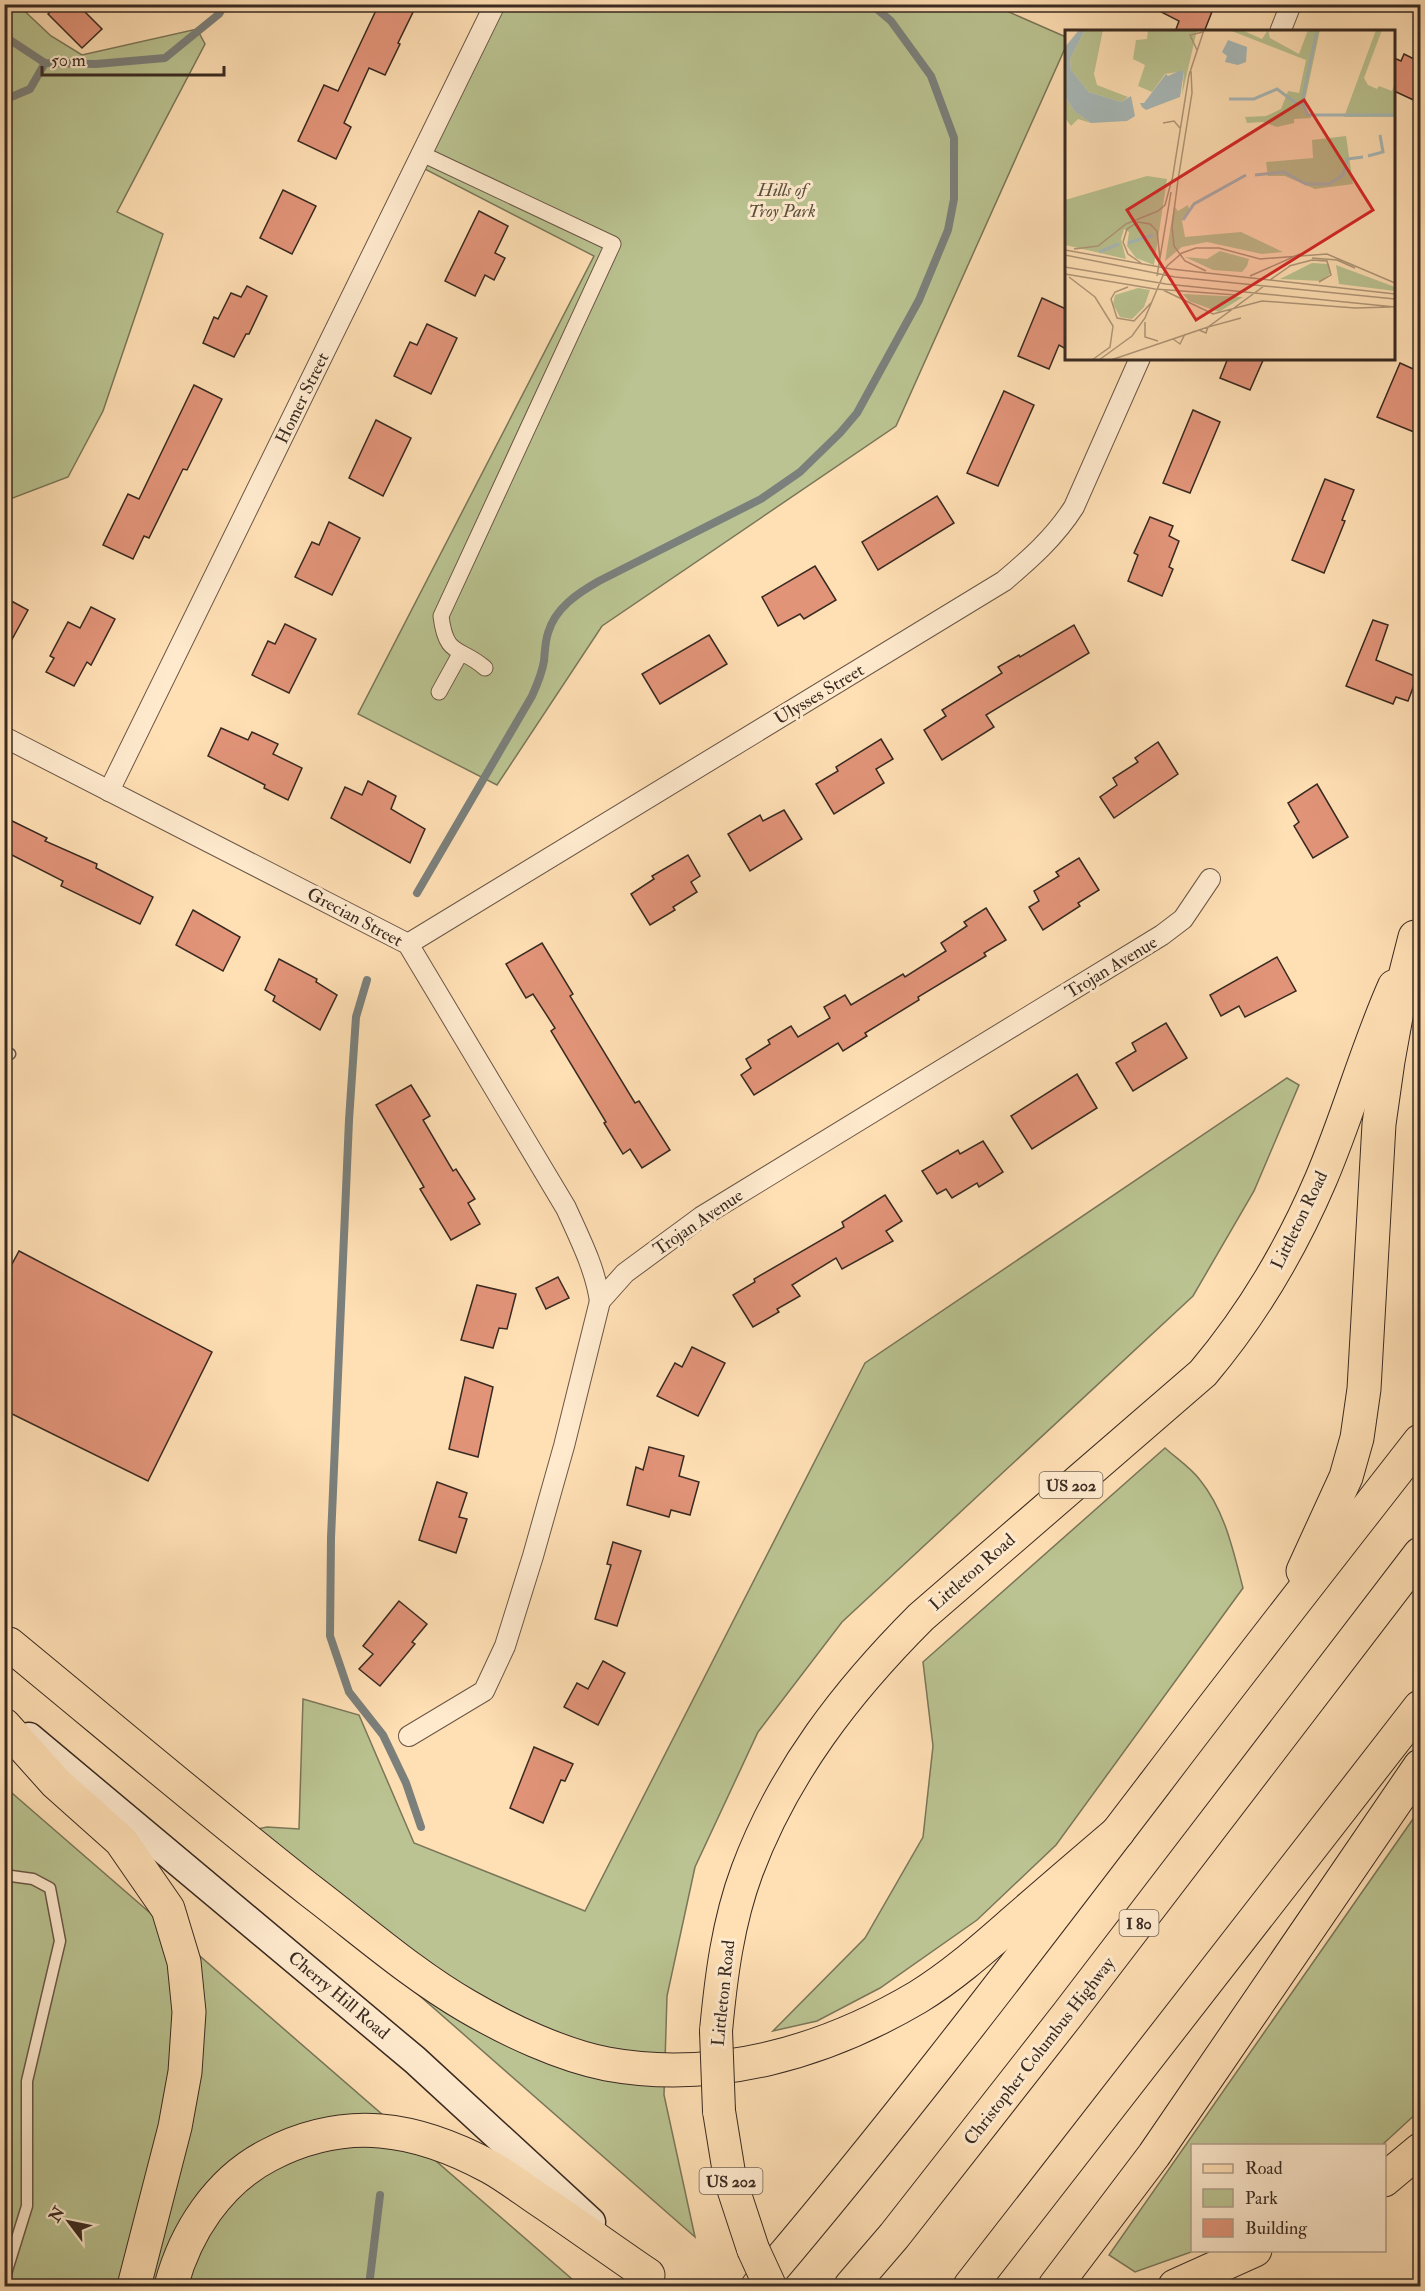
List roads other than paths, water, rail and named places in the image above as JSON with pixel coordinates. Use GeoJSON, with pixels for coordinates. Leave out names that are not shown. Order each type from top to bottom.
{"type":"FeatureCollection","features":[{"type":"Feature","properties":{"kind":"highway"},"geometry":{"type":"LineString","coordinates":[[1278,1624],[1346,1477],[1357,1438],[1364,1389],[1379,1124],[1395,1020],[1418,931]]}},
{"type":"Feature","properties":{"kind":"highway"},"geometry":{"type":"LineString","coordinates":[[758,2286],[903,2110],[1420,1441]]}},
{"type":"Feature","properties":{"kind":"highway","name":"Christopher Columbus Highway"},"geometry":{"type":"LineString","coordinates":[[852,2286],[1068,2014],[1420,1554]]}},
{"type":"Feature","properties":{"kind":"highway"},"geometry":{"type":"LineString","coordinates":[[7,1643],[231,1829],[421,1976],[467,2006],[504,2026],[562,2051],[603,2063],[636,2069],[686,2070],[735,2066],[784,2056],[815,2046],[876,2019],[920,1996],[974,1956],[1118,1832]]}},
{"type":"Feature","properties":{"kind":"highway"},"geometry":{"type":"LineString","coordinates":[[970,2286],[1420,1707]]}},
{"type":"Feature","properties":{"kind":"highway"},"geometry":{"type":"LineString","coordinates":[[4,1725],[56,1783],[121,1841],[168,1909],[184,1962],[189,2012],[185,2072],[175,2127],[134,2286]]}},
{"type":"Feature","properties":{"kind":"highway"},"geometry":{"type":"LineString","coordinates":[[1055,2286],[1154,2155],[1420,1766]]}},
{"type":"Feature","properties":{"kind":"highway"},"geometry":{"type":"LineString","coordinates":[[171,2286],[178,2261],[192,2232],[210,2205],[232,2180],[258,2161],[284,2148],[325,2135],[366,2130],[417,2136],[447,2146],[492,2168],[655,2281]]}},
{"type":"Feature","properties":{"kind":"highway"},"geometry":{"type":"LineString","coordinates":[[1386,2178],[1420,2150]]}},
{"type":"Feature","properties":{"kind":"highway"},"geometry":{"type":"LineString","coordinates":[[1175,2286],[1251,2252]]}},
{"type":"Feature","properties":{"kind":"main road","name":"Littleton Road"},"geometry":{"type":"LineString","coordinates":[[770,2286],[753,2249],[730,2179],[719,2111],[716,2031],[721,1979],[730,1928],[747,1872],[776,1806],[808,1750],[846,1698],[887,1651],[921,1617],[1203,1373],[1232,1339],[1280,1262],[1322,1178],[1373,1036],[1418,931]]}},
{"type":"Feature","properties":{"kind":"main road","name":"Cherry Hill Road"},"geometry":{"type":"LineString","coordinates":[[4,1716],[415,2060],[655,2281]]}},
{"type":"Feature","properties":{"kind":"street","name":"Homer Street"},"geometry":{"type":"LineString","coordinates":[[110,791],[495,4]]}},
{"type":"Feature","properties":{"kind":"street"},"geometry":{"type":"LineString","coordinates":[[1281,30],[1292,4]]}},
{"type":"Feature","properties":{"kind":"street"},"geometry":{"type":"LineString","coordinates":[[422,154],[613,244],[441,616],[443,633],[451,647],[485,668]]}},
{"type":"Feature","properties":{"kind":"street","name":"Ulysses Street"},"geometry":{"type":"LineString","coordinates":[[408,944],[1004,581],[1038,553],[1063,524],[1074,507],[1139,360]]}},
{"type":"Feature","properties":{"kind":"street"},"geometry":{"type":"LineString","coordinates":[[439,693],[460,654]]}},
{"type":"Feature","properties":{"kind":"street","name":"Grecian Street"},"geometry":{"type":"LineString","coordinates":[[4,737],[408,944],[566,1208],[587,1252],[597,1281],[600,1301]]}},
{"type":"Feature","properties":{"kind":"street","name":"Trojan Avenue"},"geometry":{"type":"LineString","coordinates":[[409,1736],[484,1691],[505,1646],[561,1457],[600,1301],[625,1274],[701,1217],[1162,935],[1183,919],[1210,879]]}},
{"type":"Feature","properties":{"kind":"lane"},"geometry":{"type":"LineString","coordinates":[[4,1875],[33,1880],[50,1888],[60,1941],[27,2081],[27,2206],[4,2280]]}},
{"type":"Feature","properties":{"kind":"waterway"},"geometry":{"type":"LineString","coordinates":[[4,36],[45,63],[96,64],[165,58],[219,14],[225,4]]}},
{"type":"Feature","properties":{"kind":"waterway"},"geometry":{"type":"LineString","coordinates":[[417,893],[532,696],[542,670],[548,633],[556,616],[575,596],[599,581],[761,499],[800,472],[857,413],[919,300],[948,230],[954,199],[954,138],[931,76],[891,21],[871,4]]}},
{"type":"Feature","properties":{"kind":"waterway"},"geometry":{"type":"LineString","coordinates":[[4,100],[30,89],[45,63]]}},
{"type":"Feature","properties":{"kind":"waterway"},"geometry":{"type":"LineString","coordinates":[[367,980],[356,1017],[349,1120],[331,1538],[330,1636],[349,1692],[383,1735],[406,1783],[421,1827]]}},
{"type":"Feature","properties":{"kind":"waterway"},"geometry":{"type":"LineString","coordinates":[[369,2286],[380,2195]]}},
{"type":"Feature","properties":{"kind":"park label","name":"Hills of Troy Park"},"geometry":{"type":"Point","coordinates":[782,200]}}]}
